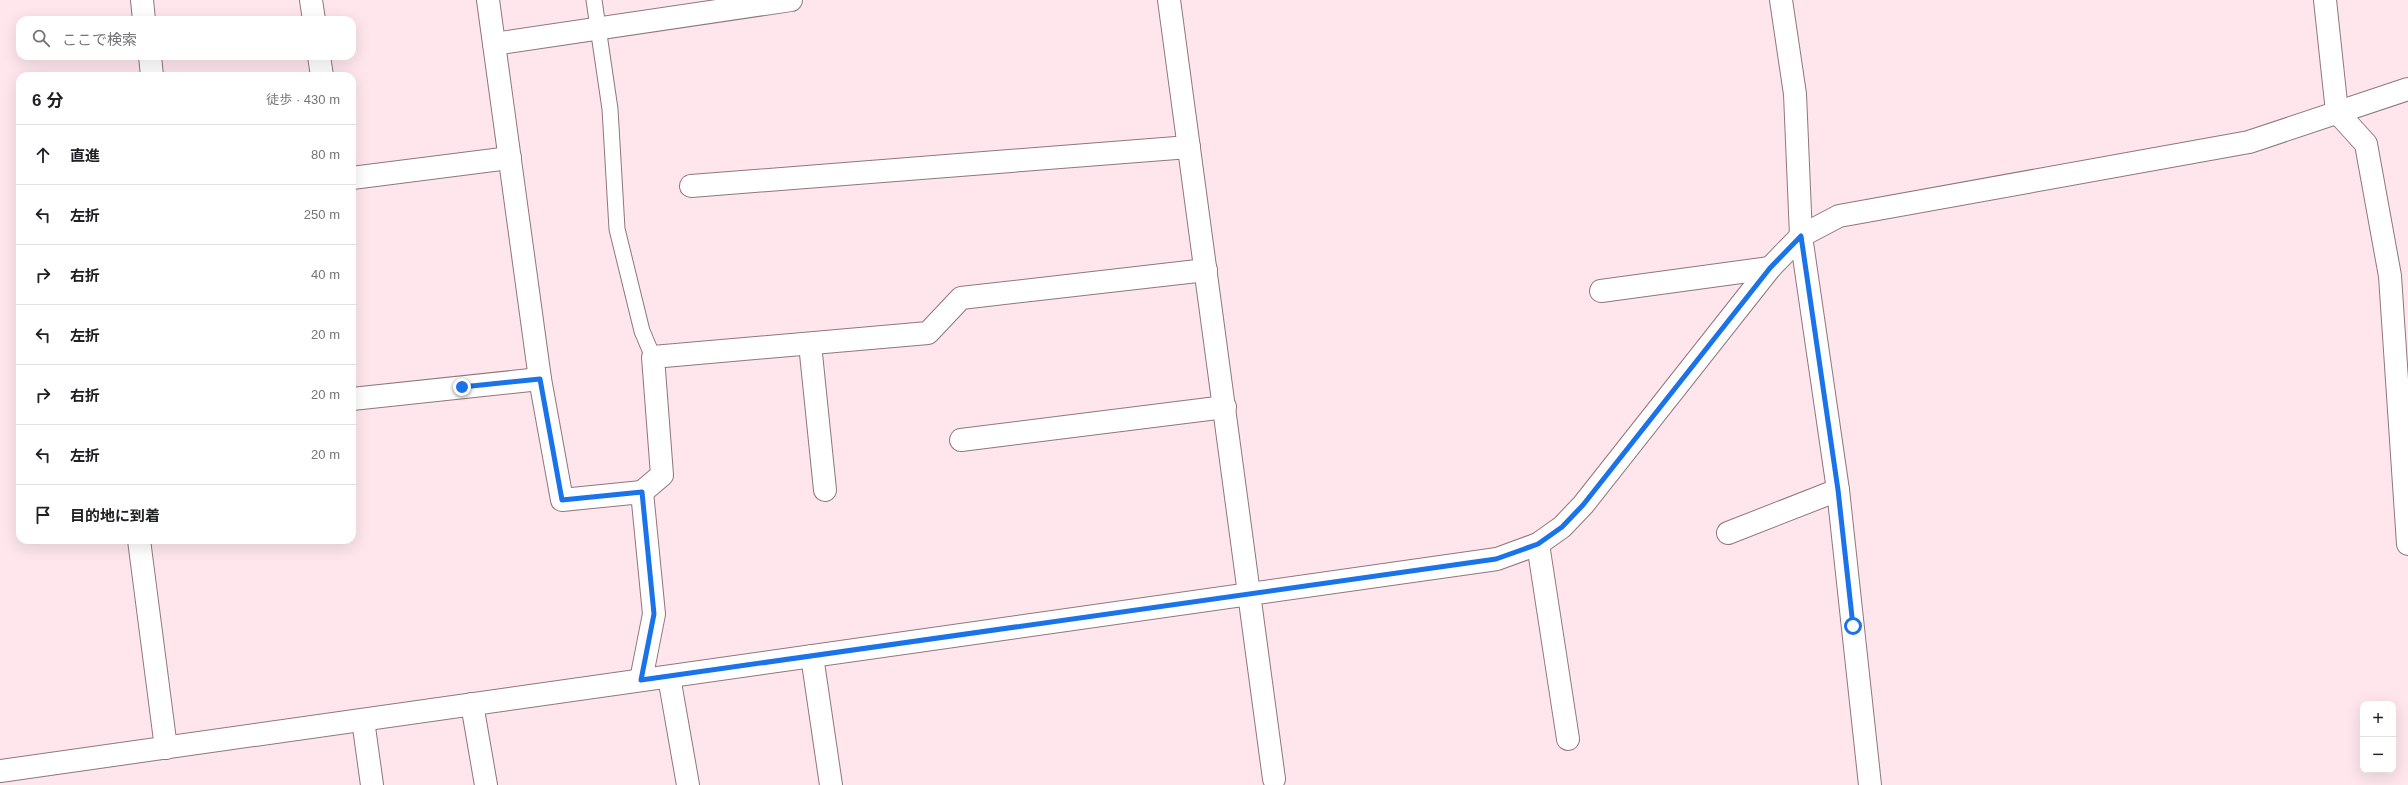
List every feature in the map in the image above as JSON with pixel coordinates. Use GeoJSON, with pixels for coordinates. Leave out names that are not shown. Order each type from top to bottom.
{"type":"FeatureCollection","features":[{"type":"Feature","properties":{"kind":"street"},"geometry":{"type":"LineString","coordinates":[[142,0],[144,16]]}},
{"type":"Feature","properties":{"kind":"street"},"geometry":{"type":"LineString","coordinates":[[311,0],[313,16]]}},
{"type":"Feature","properties":{"kind":"street"},"geometry":{"type":"LineString","coordinates":[[488,0],[540,379],[562,500],[642,492],[662,475],[653,358],[928,333],[961,298],[1206,270]]}},
{"type":"Feature","properties":{"kind":"street"},"geometry":{"type":"LineString","coordinates":[[494,44],[790,0]]}},
{"type":"Feature","properties":{"kind":"street"},"geometry":{"type":"LineString","coordinates":[[1170,0],[1274,779]]}},
{"type":"Feature","properties":{"kind":"street"},"geometry":{"type":"LineString","coordinates":[[1781,0],[1795,94],[1801,236],[1838,490],[1870,785]]}},
{"type":"Feature","properties":{"kind":"street"},"geometry":{"type":"LineString","coordinates":[[2325,0],[2336,112],[2366,144],[2390,276],[2408,544]]}},
{"type":"Feature","properties":{"kind":"street"},"geometry":{"type":"LineString","coordinates":[[150,60],[152,72]]}},
{"type":"Feature","properties":{"kind":"street"},"geometry":{"type":"LineString","coordinates":[[320,60],[321,72]]}},
{"type":"Feature","properties":{"kind":"street"},"geometry":{"type":"LineString","coordinates":[[0,772],[1496,559],[1538,544],[1562,527],[1583,505],[1770,268],[1801,236],[1839,216],[2249,142],[2408,89]]}},
{"type":"Feature","properties":{"kind":"street"},"geometry":{"type":"LineString","coordinates":[[691,186],[1189,146]]}},
{"type":"Feature","properties":{"kind":"street"},"geometry":{"type":"LineString","coordinates":[[356,177],[510,158]]}},
{"type":"Feature","properties":{"kind":"street"},"geometry":{"type":"LineString","coordinates":[[1601,291],[1770,268]]}},
{"type":"Feature","properties":{"kind":"street"},"geometry":{"type":"LineString","coordinates":[[810,344],[825,490]]}},
{"type":"Feature","properties":{"kind":"street"},"geometry":{"type":"LineString","coordinates":[[356,399],[540,379]]}},
{"type":"Feature","properties":{"kind":"street"},"geometry":{"type":"LineString","coordinates":[[961,440],[1225,407]]}},
{"type":"Feature","properties":{"kind":"street"},"geometry":{"type":"LineString","coordinates":[[1728,533],[1838,490]]}},
{"type":"Feature","properties":{"kind":"street"},"geometry":{"type":"LineString","coordinates":[[641,680],[654,614],[642,492]]}},
{"type":"Feature","properties":{"kind":"street"},"geometry":{"type":"LineString","coordinates":[[140,544],[166,748]]}},
{"type":"Feature","properties":{"kind":"street"},"geometry":{"type":"LineString","coordinates":[[1538,544],[1568,739]]}},
{"type":"Feature","properties":{"kind":"street"},"geometry":{"type":"LineString","coordinates":[[812,656],[832,785]]}},
{"type":"Feature","properties":{"kind":"street"},"geometry":{"type":"LineString","coordinates":[[669,677],[688,785]]}},
{"type":"Feature","properties":{"kind":"street"},"geometry":{"type":"LineString","coordinates":[[472,704],[486,785]]}},
{"type":"Feature","properties":{"kind":"street"},"geometry":{"type":"LineString","coordinates":[[363,720],[372,785]]}},
{"type":"Feature","properties":{"kind":"lane"},"geometry":{"type":"LineString","coordinates":[[594,0],[610,109],[617,229],[642,332],[653,358]]}},
{"type":"Feature","properties":{"kind":"route"},"geometry":{"type":"LineString","coordinates":[[462,387],[540,379],[562,500],[642,492],[654,614],[641,680],[1496,559],[1538,544],[1562,527],[1583,505],[1770,268],[1801,236],[1838,490],[1853,626]]}}]}
